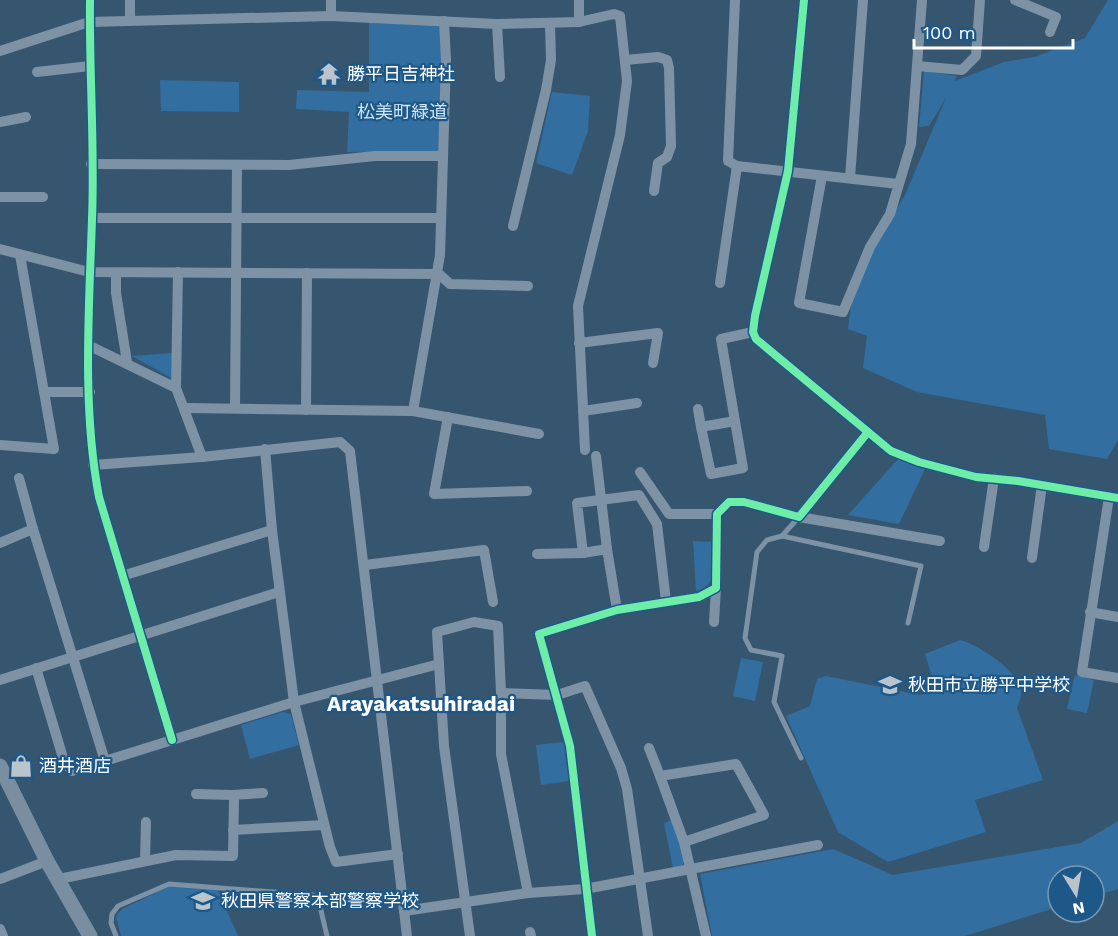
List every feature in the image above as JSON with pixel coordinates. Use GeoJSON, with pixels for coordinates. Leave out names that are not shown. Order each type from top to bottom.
{"type":"FeatureCollection","features":[{"type":"Feature","properties":{"kind":"street"},"geometry":{"type":"LineString","coordinates":[[90,0],[93,218],[89,272],[93,465],[99,497],[172,740]]}},
{"type":"Feature","properties":{"kind":"street"},"geometry":{"type":"LineString","coordinates":[[130,0],[130,21]]}},
{"type":"Feature","properties":{"kind":"street"},"geometry":{"type":"LineString","coordinates":[[331,0],[331,16]]}},
{"type":"Feature","properties":{"kind":"street"},"geometry":{"type":"LineString","coordinates":[[579,0],[579,22]]}},
{"type":"Feature","properties":{"kind":"street"},"geometry":{"type":"LineString","coordinates":[[735,0],[728,160],[737,166],[898,184]]}},
{"type":"Feature","properties":{"kind":"street"},"geometry":{"type":"LineString","coordinates":[[804,0],[788,171],[753,332],[756,339],[891,451],[919,462],[976,477],[1113,497],[1090,612],[1082,672],[1118,678]]}},
{"type":"Feature","properties":{"kind":"street"},"geometry":{"type":"LineString","coordinates":[[850,178],[863,0]]}},
{"type":"Feature","properties":{"kind":"street"},"geometry":{"type":"LineString","coordinates":[[822,176],[799,303],[843,312],[860,266],[890,214],[911,144],[922,0]]}},
{"type":"Feature","properties":{"kind":"street"},"geometry":{"type":"LineString","coordinates":[[917,66],[962,70],[976,56],[980,0]]}},
{"type":"Feature","properties":{"kind":"street"},"geometry":{"type":"LineString","coordinates":[[1016,0],[1056,17],[1050,32]]}},
{"type":"Feature","properties":{"kind":"street"},"geometry":{"type":"LineString","coordinates":[[0,51],[89,22],[331,16],[497,24],[579,22],[618,14],[627,81],[620,135],[578,306],[585,450]]}},
{"type":"Feature","properties":{"kind":"street"},"geometry":{"type":"LineString","coordinates":[[413,411],[439,274],[446,60],[444,21]]}},
{"type":"Feature","properties":{"kind":"street"},"geometry":{"type":"LineString","coordinates":[[513,226],[546,90],[551,60],[550,23]]}},
{"type":"Feature","properties":{"kind":"street"},"geometry":{"type":"LineString","coordinates":[[497,24],[500,77]]}},
{"type":"Feature","properties":{"kind":"street"},"geometry":{"type":"LineString","coordinates":[[625,60],[658,57],[667,60],[669,68],[671,146],[667,157],[658,163],[654,191]]}},
{"type":"Feature","properties":{"kind":"street"},"geometry":{"type":"LineString","coordinates":[[37,72],[90,66]]}},
{"type":"Feature","properties":{"kind":"street"},"geometry":{"type":"LineString","coordinates":[[0,122],[26,117]]}},
{"type":"Feature","properties":{"kind":"street"},"geometry":{"type":"LineString","coordinates":[[91,164],[288,165],[375,156],[442,156]]}},
{"type":"Feature","properties":{"kind":"street"},"geometry":{"type":"LineString","coordinates":[[235,408],[237,166]]}},
{"type":"Feature","properties":{"kind":"street"},"geometry":{"type":"LineString","coordinates":[[720,283],[737,166]]}},
{"type":"Feature","properties":{"kind":"street"},"geometry":{"type":"LineString","coordinates":[[0,197],[43,197]]}},
{"type":"Feature","properties":{"kind":"street"},"geometry":{"type":"LineString","coordinates":[[93,218],[441,218]]}},
{"type":"Feature","properties":{"kind":"street"},"geometry":{"type":"LineString","coordinates":[[0,249],[89,272],[439,274],[450,284],[528,286]]}},
{"type":"Feature","properties":{"kind":"street"},"geometry":{"type":"LineString","coordinates":[[0,445],[54,449],[20,255]]}},
{"type":"Feature","properties":{"kind":"street"},"geometry":{"type":"LineString","coordinates":[[178,272],[176,388],[186,408],[202,457]]}},
{"type":"Feature","properties":{"kind":"street"},"geometry":{"type":"LineString","coordinates":[[116,273],[116,293],[127,362]]}},
{"type":"Feature","properties":{"kind":"street"},"geometry":{"type":"LineString","coordinates":[[306,410],[307,273]]}},
{"type":"Feature","properties":{"kind":"street"},"geometry":{"type":"LineString","coordinates":[[698,409],[711,474],[743,468],[721,339],[753,332]]}},
{"type":"Feature","properties":{"kind":"street"},"geometry":{"type":"LineString","coordinates":[[579,343],[658,333],[653,363]]}},
{"type":"Feature","properties":{"kind":"street"},"geometry":{"type":"LineString","coordinates":[[90,346],[127,362],[176,388]]}},
{"type":"Feature","properties":{"kind":"street"},"geometry":{"type":"LineString","coordinates":[[44,392],[90,392]]}},
{"type":"Feature","properties":{"kind":"street"},"geometry":{"type":"LineString","coordinates":[[583,411],[638,403]]}},
{"type":"Feature","properties":{"kind":"street"},"geometry":{"type":"LineString","coordinates":[[186,408],[413,411],[539,434]]}},
{"type":"Feature","properties":{"kind":"street"},"geometry":{"type":"LineString","coordinates":[[448,417],[434,494],[527,491]]}},
{"type":"Feature","properties":{"kind":"street"},"geometry":{"type":"LineString","coordinates":[[701,428],[735,422]]}},
{"type":"Feature","properties":{"kind":"street"},"geometry":{"type":"LineString","coordinates":[[799,517],[868,432]]}},
{"type":"Feature","properties":{"kind":"street"},"geometry":{"type":"LineString","coordinates":[[93,465],[202,457],[340,442],[350,451],[407,936]]}},
{"type":"Feature","properties":{"kind":"street"},"geometry":{"type":"LineString","coordinates":[[265,449],[279,592],[294,702],[324,825],[336,862],[398,854]]}},
{"type":"Feature","properties":{"kind":"street"},"geometry":{"type":"LineString","coordinates":[[596,456],[617,610]]}},
{"type":"Feature","properties":{"kind":"street"},"geometry":{"type":"LineString","coordinates":[[640,472],[669,513],[717,514]]}},
{"type":"Feature","properties":{"kind":"street"},"geometry":{"type":"LineString","coordinates":[[19,478],[105,761]]}},
{"type":"Feature","properties":{"kind":"street"},"geometry":{"type":"LineString","coordinates":[[984,547],[994,478]]}},
{"type":"Feature","properties":{"kind":"street"},"geometry":{"type":"LineString","coordinates":[[1032,558],[1042,485]]}},
{"type":"Feature","properties":{"kind":"street"},"geometry":{"type":"LineString","coordinates":[[584,553],[577,503],[639,495],[657,524],[666,601]]}},
{"type":"Feature","properties":{"kind":"street"},"geometry":{"type":"LineString","coordinates":[[714,622],[717,514],[729,502],[744,502],[799,517],[940,541]]}},
{"type":"Feature","properties":{"kind":"street"},"geometry":{"type":"LineString","coordinates":[[0,543],[33,529]]}},
{"type":"Feature","properties":{"kind":"street"},"geometry":{"type":"LineString","coordinates":[[122,576],[272,530]]}},
{"type":"Feature","properties":{"kind":"street"},"geometry":{"type":"LineString","coordinates":[[537,554],[584,553],[607,549]]}},
{"type":"Feature","properties":{"kind":"street"},"geometry":{"type":"LineString","coordinates":[[365,565],[484,550],[493,602]]}},
{"type":"Feature","properties":{"kind":"street"},"geometry":{"type":"LineString","coordinates":[[592,936],[570,746],[539,634],[617,610],[699,597],[716,588]]}},
{"type":"Feature","properties":{"kind":"street"},"geometry":{"type":"LineString","coordinates":[[0,680],[279,592]]}},
{"type":"Feature","properties":{"kind":"street"},"geometry":{"type":"LineString","coordinates":[[1090,612],[1118,617]]}},
{"type":"Feature","properties":{"kind":"street"},"geometry":{"type":"LineString","coordinates":[[470,936],[444,746],[437,632],[474,622],[498,626],[501,754],[528,893]]}},
{"type":"Feature","properties":{"kind":"street"},"geometry":{"type":"LineString","coordinates":[[36,668],[64,761],[72,771],[294,702],[440,664]]}},
{"type":"Feature","properties":{"kind":"street"},"geometry":{"type":"LineString","coordinates":[[501,693],[557,695],[585,686],[621,768],[627,789],[648,936]]}},
{"type":"Feature","properties":{"kind":"street"},"geometry":{"type":"LineString","coordinates":[[649,748],[684,842],[706,936]]}},
{"type":"Feature","properties":{"kind":"street"},"geometry":{"type":"LineString","coordinates":[[660,776],[736,764],[764,815],[684,842]]}},
{"type":"Feature","properties":{"kind":"street"},"geometry":{"type":"LineString","coordinates":[[0,766],[47,861],[90,936]]}},
{"type":"Feature","properties":{"kind":"street"},"geometry":{"type":"LineString","coordinates":[[196,794],[263,794]]}},
{"type":"Feature","properties":{"kind":"street"},"geometry":{"type":"LineString","coordinates":[[59,879],[176,855],[233,856],[234,799],[232,795]]}},
{"type":"Feature","properties":{"kind":"street"},"geometry":{"type":"LineString","coordinates":[[145,861],[146,822]]}},
{"type":"Feature","properties":{"kind":"street"},"geometry":{"type":"LineString","coordinates":[[234,830],[324,825]]}},
{"type":"Feature","properties":{"kind":"street"},"geometry":{"type":"LineString","coordinates":[[404,910],[528,893],[585,890],[818,844]]}},
{"type":"Feature","properties":{"kind":"street"},"geometry":{"type":"LineString","coordinates":[[0,879],[47,861]]}},
{"type":"Feature","properties":{"kind":"street"},"geometry":{"type":"LineString","coordinates":[[0,929],[3,936]]}},
{"type":"Feature","properties":{"kind":"lane"},"geometry":{"type":"LineString","coordinates":[[782,536],[799,517]]}},
{"type":"Feature","properties":{"kind":"lane"},"geometry":{"type":"LineString","coordinates":[[801,758],[774,702],[782,657],[752,650],[745,638],[757,552],[767,540],[782,536],[921,566],[908,622]]}},
{"type":"Feature","properties":{"kind":"lane"},"geometry":{"type":"LineString","coordinates":[[116,936],[111,914],[118,906],[169,884],[313,896],[319,902],[327,936]]}},
{"type":"Feature","properties":{"kind":"green space"},"geometry":{"type":"Polygon","coordinates":[[[1108,0],[1118,0],[1118,440],[1107,459],[1049,449],[1045,415],[917,392],[863,368],[867,336],[848,329],[852,296],[869,254],[905,195],[946,98],[929,126],[919,127],[924,71],[957,76],[955,81],[1004,62],[1035,57],[1085,38],[1108,0]]]}},
{"type":"Feature","properties":{"kind":"green space","name":"松美町緑道"},"geometry":{"type":"Polygon","coordinates":[[[369,20],[441,23],[443,61],[438,151],[347,152],[349,112],[296,109],[297,90],[369,92],[369,20]]]}},
{"type":"Feature","properties":{"kind":"green space"},"geometry":{"type":"Polygon","coordinates":[[[160,80],[239,82],[239,112],[161,111],[160,80]]]}},
{"type":"Feature","properties":{"kind":"green space"},"geometry":{"type":"Polygon","coordinates":[[[552,92],[590,96],[588,131],[572,175],[536,163],[552,92]]]}},
{"type":"Feature","properties":{"kind":"green space"},"geometry":{"type":"Polygon","coordinates":[[[172,353],[173,379],[132,356],[172,353]]]}},
{"type":"Feature","properties":{"kind":"green space"},"geometry":{"type":"Polygon","coordinates":[[[899,458],[925,469],[899,524],[848,515],[899,458]]]}},
{"type":"Feature","properties":{"kind":"green space"},"geometry":{"type":"Polygon","coordinates":[[[693,541],[713,542],[714,556],[712,578],[704,588],[696,591],[693,541]]]}},
{"type":"Feature","properties":{"kind":"green space"},"geometry":{"type":"Polygon","coordinates":[[[960,640],[976,646],[994,658],[1016,678],[1021,691],[1017,708],[1043,780],[975,800],[986,832],[888,862],[838,832],[786,716],[810,706],[817,679],[826,676],[920,695],[936,690],[925,654],[960,640]]]}},
{"type":"Feature","properties":{"kind":"green space"},"geometry":{"type":"Polygon","coordinates":[[[741,658],[763,662],[755,701],[733,696],[741,658]]]}},
{"type":"Feature","properties":{"kind":"green space"},"geometry":{"type":"Polygon","coordinates":[[[1075,675],[1094,680],[1087,713],[1067,709],[1075,675]]]}},
{"type":"Feature","properties":{"kind":"green space"},"geometry":{"type":"Polygon","coordinates":[[[283,712],[291,714],[299,745],[250,759],[241,725],[283,712]]]}},
{"type":"Feature","properties":{"kind":"green space"},"geometry":{"type":"Polygon","coordinates":[[[564,742],[569,781],[541,785],[536,745],[564,742]]]}},
{"type":"Feature","properties":{"kind":"green space"},"geometry":{"type":"Polygon","coordinates":[[[672,820],[685,858],[682,867],[673,868],[664,823],[672,820]]]}},
{"type":"Feature","properties":{"kind":"green space"},"geometry":{"type":"Polygon","coordinates":[[[1118,821],[1118,889],[1106,892],[1106,864],[1046,864],[1046,911],[965,936],[712,936],[700,874],[833,849],[893,875],[1081,843],[1118,821]]]}},
{"type":"Feature","properties":{"kind":"green space"},"geometry":{"type":"Polygon","coordinates":[[[170,886],[217,888],[238,936],[121,936],[116,916],[122,909],[170,886]]]}},
{"type":"Feature","properties":{"kind":"cycle path"},"geometry":{"type":"LineString","coordinates":[[90,0],[93,192],[88,323],[90,429],[99,497],[172,740]]}},
{"type":"Feature","properties":{"kind":"cycle path"},"geometry":{"type":"LineString","coordinates":[[804,0],[788,171],[755,316],[753,332],[756,339],[891,451],[919,462],[976,477],[1018,481],[1118,498]]}},
{"type":"Feature","properties":{"kind":"cycle path"},"geometry":{"type":"LineString","coordinates":[[592,936],[570,746],[539,634],[617,610],[699,597],[716,588],[717,514],[729,502],[744,502],[799,517],[868,432]]}},
{"type":"Feature","properties":{"kind":"place","name":"勝平日吉神社"},"geometry":{"type":"Point","coordinates":[329,74]}},
{"type":"Feature","properties":{"kind":"place","name":"秋田市立勝平中学校"},"geometry":{"type":"Point","coordinates":[890,685]}},
{"type":"Feature","properties":{"kind":"place","name":"酒井酒店"},"geometry":{"type":"Point","coordinates":[21,766]}},
{"type":"Feature","properties":{"kind":"place","name":"秋田県警察本部警察学校"},"geometry":{"type":"Point","coordinates":[203,901]}},
{"type":"Feature","properties":{"kind":"district","name":"Arayakatsuhiradai"},"geometry":{"type":"Point","coordinates":[421,704]}}]}
